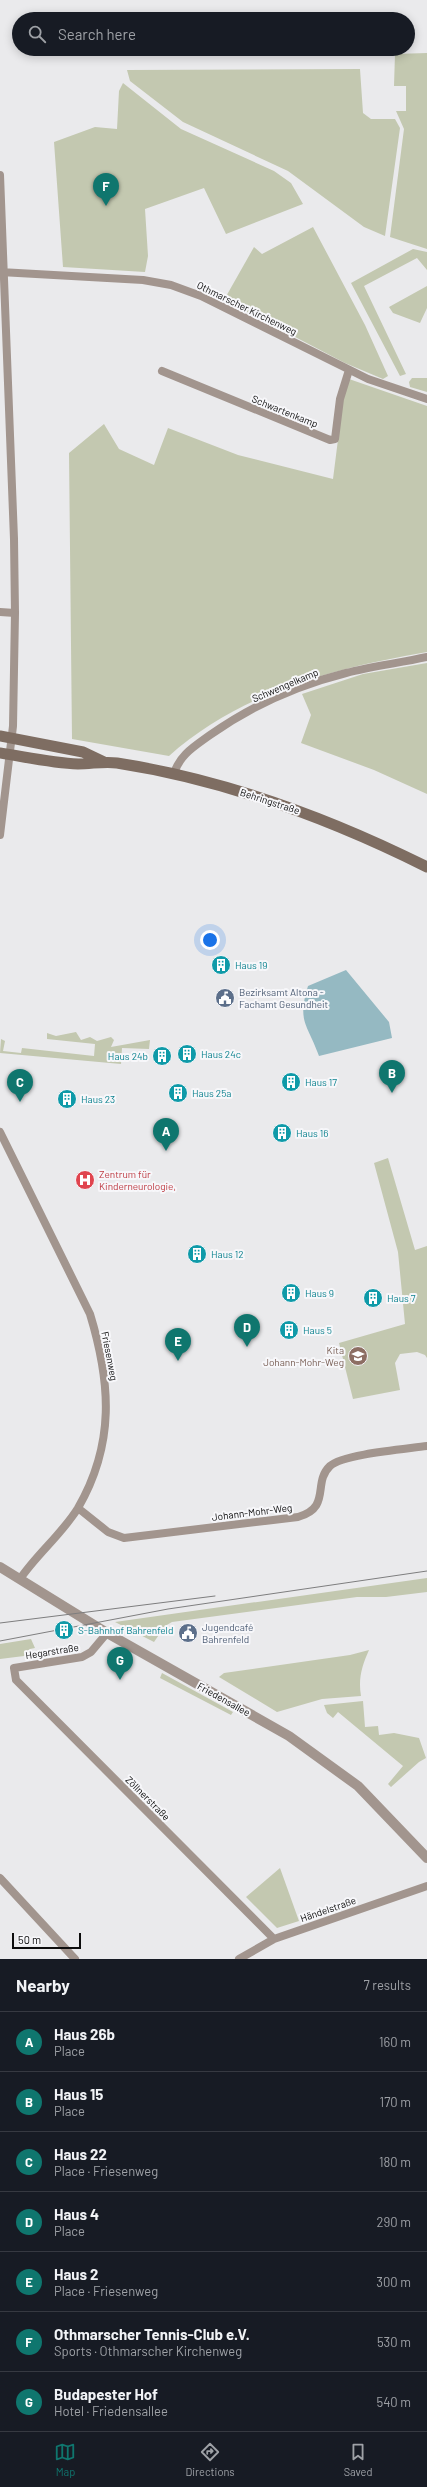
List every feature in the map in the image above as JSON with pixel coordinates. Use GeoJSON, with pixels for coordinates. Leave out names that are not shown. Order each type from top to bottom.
{"type":"FeatureCollection","features":[{"type":"Feature","properties":{"kind":"main road","name":"Behringstraße"},"geometry":{"type":"LineString","coordinates":[[0,736],[83,752],[104,762]]}},
{"type":"Feature","properties":{"kind":"main road","name":"Behringstraße"},"geometry":{"type":"LineString","coordinates":[[5,754],[73,763],[104,762],[174,774],[246,793],[327,821],[427,867]]}},
{"type":"Feature","properties":{"kind":"street"},"geometry":{"type":"LineString","coordinates":[[0,175],[1,272],[14,539],[15,613],[11,738],[5,754],[0,835]]}},
{"type":"Feature","properties":{"kind":"street","name":"Othmarscher Kirchenweg"},"geometry":{"type":"LineString","coordinates":[[1,272],[143,280],[171,285],[201,296],[349,370],[396,389],[427,399]]}},
{"type":"Feature","properties":{"kind":"street","name":"Schwartenkamp"},"geometry":{"type":"LineString","coordinates":[[162,371],[330,440],[335,439],[340,399],[349,370]]}},
{"type":"Feature","properties":{"kind":"street"},"geometry":{"type":"LineString","coordinates":[[0,612],[15,613]]}},
{"type":"Feature","properties":{"kind":"street","name":"Schwengelkamp"},"geometry":{"type":"LineString","coordinates":[[174,774],[177,761],[193,747],[227,723],[280,696],[347,673],[427,657]]}},
{"type":"Feature","properties":{"kind":"street","name":"Friesenweg"},"geometry":{"type":"LineString","coordinates":[[0,1132],[90,1314],[99,1344],[107,1401],[106,1433],[96,1468],[78,1508],[20,1579]]}},
{"type":"Feature","properties":{"kind":"street","name":"Johann-Mohr-Weg"},"geometry":{"type":"LineString","coordinates":[[78,1508],[108,1532],[124,1538],[298,1517],[307,1514],[318,1505],[325,1475],[335,1462],[362,1456],[427,1446]]}},
{"type":"Feature","properties":{"kind":"street","name":"Friedensallee"},"geometry":{"type":"LineString","coordinates":[[0,1567],[37,1591],[107,1632],[267,1723],[318,1756],[370,1797],[427,1858]]}},
{"type":"Feature","properties":{"kind":"street","name":"Hegarstraße"},"geometry":{"type":"LineString","coordinates":[[14,1668],[82,1657],[91,1652],[107,1632]]}},
{"type":"Feature","properties":{"kind":"street","name":"Zöllnerstraße"},"geometry":{"type":"LineString","coordinates":[[14,1668],[16,1680],[274,1939]]}},
{"type":"Feature","properties":{"kind":"street"},"geometry":{"type":"LineString","coordinates":[[0,1878],[75,1959]]}},
{"type":"Feature","properties":{"kind":"street","name":"Händelstraße"},"geometry":{"type":"LineString","coordinates":[[239,1959],[274,1939],[427,1886]]}},
{"type":"Feature","properties":{"kind":"green space"},"geometry":{"type":"Polygon","coordinates":[[[415,53],[427,53],[427,249],[390,237],[404,129],[396,111],[406,111],[406,86],[394,86],[395,56],[415,56],[415,53]]]}},
{"type":"Feature","properties":{"kind":"green space"},"geometry":{"type":"Polygon","coordinates":[[[360,69],[363,113],[371,119],[395,119],[400,128],[385,236],[364,227],[288,171],[183,122],[130,81],[127,70],[360,69]]]}},
{"type":"Feature","properties":{"kind":"green space"},"geometry":{"type":"Polygon","coordinates":[[[123,83],[181,129],[274,171],[291,183],[303,204],[226,234],[204,188],[145,209],[148,256],[145,272],[63,267],[54,142],[95,127],[117,129],[119,91],[123,83]]]}},
{"type":"Feature","properties":{"kind":"green space"},"geometry":{"type":"Polygon","coordinates":[[[313,227],[365,325],[388,376],[383,379],[345,363],[224,300],[254,247],[262,254],[313,227]]]}},
{"type":"Feature","properties":{"kind":"green space"},"geometry":{"type":"Polygon","coordinates":[[[413,249],[427,252],[427,270],[417,258],[364,286],[406,374],[400,376],[351,283],[413,249]]]}},
{"type":"Feature","properties":{"kind":"green space"},"geometry":{"type":"Polygon","coordinates":[[[427,286],[427,308],[420,323],[393,313],[389,307],[427,286]]]}},
{"type":"Feature","properties":{"kind":"green space"},"geometry":{"type":"Polygon","coordinates":[[[412,378],[427,378],[427,392],[410,387],[409,382],[412,378]]]}},
{"type":"Feature","properties":{"kind":"green space"},"geometry":{"type":"Polygon","coordinates":[[[349,379],[427,406],[427,652],[358,666],[290,686],[258,699],[227,715],[197,734],[169,756],[72,739],[69,453],[104,424],[119,449],[154,465],[168,428],[238,455],[333,479],[343,400],[349,379]]]}},
{"type":"Feature","properties":{"kind":"green space"},"geometry":{"type":"Polygon","coordinates":[[[427,663],[427,794],[374,770],[301,743],[311,715],[302,694],[363,674],[427,663]]]}},
{"type":"Feature","properties":{"kind":"green space"},"geometry":{"type":"Polygon","coordinates":[[[76,1032],[81,1040],[90,1037],[97,1041],[111,1037],[114,1040],[111,1047],[150,1040],[149,1049],[122,1048],[121,1064],[0,1053],[1,1039],[5,1041],[3,1051],[21,1053],[22,1048],[94,1056],[95,1044],[47,1039],[47,1033],[56,1036],[76,1032]]]}},
{"type":"Feature","properties":{"kind":"green space"},"geometry":{"type":"Polygon","coordinates":[[[388,1158],[415,1250],[427,1246],[427,1358],[425,1355],[417,1352],[400,1354],[395,1363],[400,1390],[353,1399],[339,1343],[405,1324],[398,1252],[374,1163],[388,1158]]]}},
{"type":"Feature","properties":{"kind":"green space"},"geometry":{"type":"Polygon","coordinates":[[[427,1578],[427,1592],[386,1597],[357,1597],[172,1622],[165,1626],[154,1642],[115,1622],[427,1578]]]}},
{"type":"Feature","properties":{"kind":"green space"},"geometry":{"type":"Polygon","coordinates":[[[31,1639],[35,1648],[30,1649],[24,1656],[0,1659],[0,1644],[31,1639]]]}},
{"type":"Feature","properties":{"kind":"green space"},"geometry":{"type":"Polygon","coordinates":[[[369,1650],[361,1672],[361,1696],[322,1699],[277,1712],[219,1677],[224,1673],[350,1655],[369,1650]]]}},
{"type":"Feature","properties":{"kind":"green space"},"geometry":{"type":"Polygon","coordinates":[[[162,1673],[233,1712],[231,1715],[160,1678],[162,1673]]]}},
{"type":"Feature","properties":{"kind":"green space"},"geometry":{"type":"Polygon","coordinates":[[[363,1701],[365,1727],[378,1726],[379,1735],[394,1733],[419,1738],[426,1758],[419,1762],[391,1787],[388,1784],[403,1766],[338,1712],[333,1718],[327,1713],[324,1705],[363,1701]]]}},
{"type":"Feature","properties":{"kind":"green space"},"geometry":{"type":"Polygon","coordinates":[[[280,1868],[299,1921],[277,1928],[246,1897],[280,1868]]]}},
{"type":"Feature","properties":{"kind":"water"},"geometry":{"type":"Polygon","coordinates":[[[346,970],[389,1022],[392,1038],[319,1056],[307,1029],[303,1015],[303,1007],[308,986],[346,970]]]}},
{"type":"Feature","properties":{"kind":"tram line"},"geometry":{"type":"LineString","coordinates":[[0,1641],[168,1609],[427,1571]]}},
{"type":"Feature","properties":{"kind":"tram line"},"geometry":{"type":"LineString","coordinates":[[0,1623],[215,1596]]}},
{"type":"Feature","properties":{"kind":"place","name":"Othmarscher Tennis-Club e.V."},"geometry":{"type":"Point","coordinates":[106,206]}},
{"type":"Feature","properties":{"kind":"place","name":"Haus 19"},"geometry":{"type":"Point","coordinates":[221,965]}},
{"type":"Feature","properties":{"kind":"place","name":"Bezirksamt Altona - Fachamt Gesundheit"},"geometry":{"type":"Point","coordinates":[225,998]}},
{"type":"Feature","properties":{"kind":"place","name":"Haus 24c"},"geometry":{"type":"Point","coordinates":[187,1054]}},
{"type":"Feature","properties":{"kind":"place","name":"Haus 24b"},"geometry":{"type":"Point","coordinates":[162,1056]}},
{"type":"Feature","properties":{"kind":"place","name":"Haus 17"},"geometry":{"type":"Point","coordinates":[291,1082]}},
{"type":"Feature","properties":{"kind":"place","name":"Haus 25a"},"geometry":{"type":"Point","coordinates":[178,1093]}},
{"type":"Feature","properties":{"kind":"place","name":"Haus 15"},"geometry":{"type":"Point","coordinates":[392,1093]}},
{"type":"Feature","properties":{"kind":"place","name":"Haus 23"},"geometry":{"type":"Point","coordinates":[67,1099]}},
{"type":"Feature","properties":{"kind":"place","name":"Haus 22"},"geometry":{"type":"Point","coordinates":[20,1102]}},
{"type":"Feature","properties":{"kind":"place","name":"Haus 16"},"geometry":{"type":"Point","coordinates":[282,1133]}},
{"type":"Feature","properties":{"kind":"place","name":"Haus 26b"},"geometry":{"type":"Point","coordinates":[166,1151]}},
{"type":"Feature","properties":{"kind":"place","name":"Zentrum für Kinderneurologie,"},"geometry":{"type":"Point","coordinates":[85,1180]}},
{"type":"Feature","properties":{"kind":"place","name":"Haus 12"},"geometry":{"type":"Point","coordinates":[197,1254]}},
{"type":"Feature","properties":{"kind":"place","name":"Haus 9"},"geometry":{"type":"Point","coordinates":[291,1293]}},
{"type":"Feature","properties":{"kind":"place","name":"Haus 7"},"geometry":{"type":"Point","coordinates":[373,1298]}},
{"type":"Feature","properties":{"kind":"place","name":"Haus 5"},"geometry":{"type":"Point","coordinates":[289,1330]}},
{"type":"Feature","properties":{"kind":"place","name":"Haus 4"},"geometry":{"type":"Point","coordinates":[247,1347]}},
{"type":"Feature","properties":{"kind":"place","name":"Kita Johann-Mohr-Weg"},"geometry":{"type":"Point","coordinates":[358,1356]}},
{"type":"Feature","properties":{"kind":"place","name":"Haus 2"},"geometry":{"type":"Point","coordinates":[178,1361]}},
{"type":"Feature","properties":{"kind":"place","name":"S-Bahnhof Bahrenfeld"},"geometry":{"type":"Point","coordinates":[64,1630]}},
{"type":"Feature","properties":{"kind":"place","name":"Jugendcafé Bahrenfeld"},"geometry":{"type":"Point","coordinates":[188,1633]}},
{"type":"Feature","properties":{"kind":"place","name":"Budapester Hof"},"geometry":{"type":"Point","coordinates":[120,1680]}}]}
